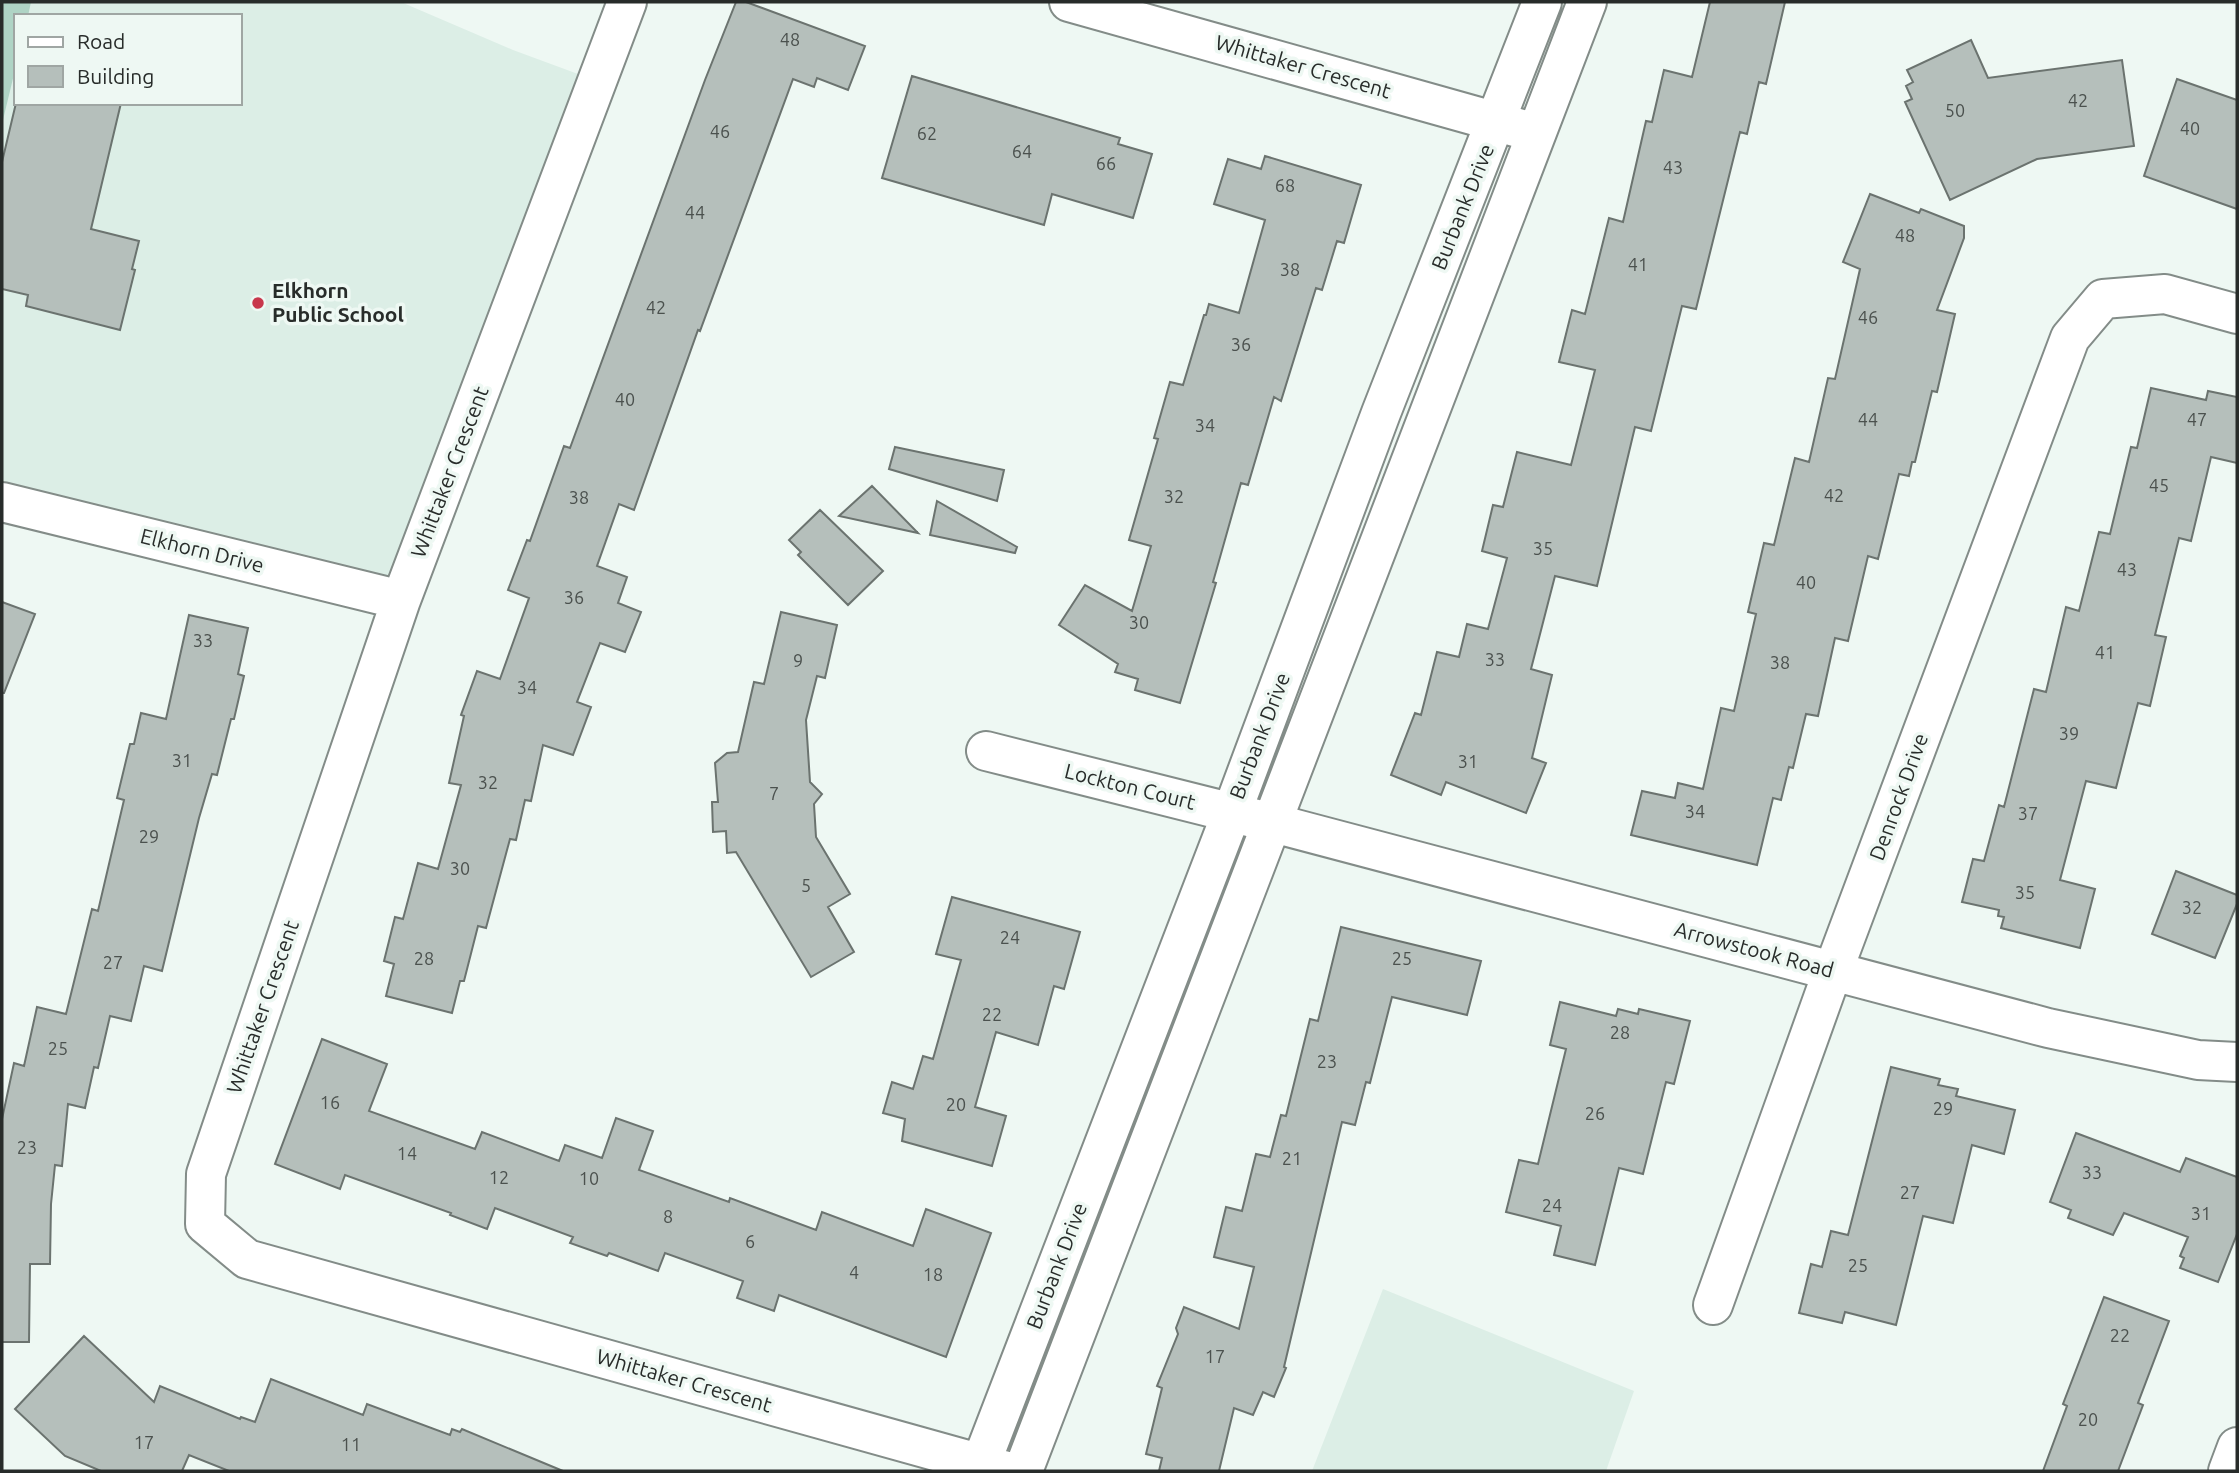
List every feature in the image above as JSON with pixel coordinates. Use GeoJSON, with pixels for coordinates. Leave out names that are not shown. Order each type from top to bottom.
{"type":"FeatureCollection","features":[{"type":"Feature","properties":{"kind":"street","name":"Whittaker Crescent"},"geometry":{"type":"LineString","coordinates":[[626,2],[401,600],[206,1174],[205,1224],[247,1259],[989,1469]]}},
{"type":"Feature","properties":{"kind":"street","name":"Whittaker Crescent"},"geometry":{"type":"LineString","coordinates":[[1069,2],[1536,133]]}},
{"type":"Feature","properties":{"kind":"street","name":"Burbank Drive"},"geometry":{"type":"LineString","coordinates":[[989,1469],[1381,413],[1542,2]]}},
{"type":"Feature","properties":{"kind":"street","name":"Burbank Drive"},"geometry":{"type":"LineString","coordinates":[[1023,1471],[1587,2]]}},
{"type":"Feature","properties":{"kind":"street","name":"Denrock Drive"},"geometry":{"type":"LineString","coordinates":[[1713,1305],[1833,971],[2070,338],[2103,299],[2165,294],[2237,314]]}},
{"type":"Feature","properties":{"kind":"street","name":"Elkhorn Drive"},"geometry":{"type":"LineString","coordinates":[[2,502],[401,600]]}},
{"type":"Feature","properties":{"kind":"street","name":"Lockton Court"},"geometry":{"type":"LineString","coordinates":[[986,751],[1273,823]]}},
{"type":"Feature","properties":{"kind":"street","name":"Arrowstook Road"},"geometry":{"type":"LineString","coordinates":[[1273,823],[2048,1028],[2198,1060],[2237,1062]]}},
{"type":"Feature","properties":{"kind":"street"},"geometry":{"type":"LineString","coordinates":[[2228,1471],[2237,1447]]}},
{"type":"Feature","properties":{"kind":"shaded area","name":"Elkhorn Public School"},"geometry":{"type":"Polygon","coordinates":[[[2,2],[401,2],[513,50],[597,81],[401,600],[2,502],[2,2]]]}},
{"type":"Feature","properties":{"kind":"shaded area"},"geometry":{"type":"Polygon","coordinates":[[[1383,1289],[1634,1391],[1606,1471],[1312,1471],[1383,1289]]]}},
{"type":"Feature","properties":{"kind":"green space"},"geometry":{"type":"Polygon","coordinates":[[[2,2],[31,2],[28,14],[14,14],[14,74],[2,124],[2,2]]]}},
{"type":"Feature","properties":{"kind":"building"},"geometry":{"type":"Polygon","coordinates":[[[736,2],[746,2],[865,46],[848,90],[817,78],[814,87],[793,79],[700,331],[698,330],[634,510],[619,504],[597,566],[627,577],[618,603],[641,612],[625,652],[600,643],[577,702],[591,707],[573,755],[543,745],[531,801],[525,800],[516,840],[510,839],[486,928],[478,926],[464,981],[460,981],[452,1013],[386,996],[394,964],[384,961],[395,917],[403,919],[418,863],[438,869],[461,785],[449,783],[464,716],[461,715],[477,671],[500,679],[529,598],[508,590],[527,540],[530,541],[564,446],[570,448],[736,2]]]}},
{"type":"Feature","properties":{"kind":"building"},"geometry":{"type":"Polygon","coordinates":[[[1710,2],[1785,2],[1766,84],[1759,82],[1747,134],[1740,132],[1696,309],[1682,306],[1651,431],[1635,427],[1597,586],[1555,576],[1531,669],[1552,675],[1532,758],[1546,763],[1526,813],[1446,782],[1441,795],[1391,775],[1415,713],[1421,715],[1437,652],[1459,657],[1467,624],[1488,629],[1507,558],[1482,551],[1493,505],[1503,507],[1517,452],[1571,465],[1595,370],[1559,362],[1572,310],[1585,314],[1609,218],[1623,222],[1646,121],[1652,122],[1664,70],[1692,77],[1710,2]]]}},
{"type":"Feature","properties":{"kind":"building"},"geometry":{"type":"Polygon","coordinates":[[[1971,40],[1988,78],[2122,60],[2134,146],[2037,159],[1950,200],[1905,102],[1912,99],[1906,86],[1913,82],[1907,70],[1971,40]]]}},
{"type":"Feature","properties":{"kind":"building"},"geometry":{"type":"Polygon","coordinates":[[[912,76],[1120,138],[1118,144],[1152,154],[1133,218],[1052,194],[1044,225],[882,178],[912,76]]]}},
{"type":"Feature","properties":{"kind":"building"},"geometry":{"type":"Polygon","coordinates":[[[2177,79],[2237,100],[2237,209],[2144,176],[2177,79]]]}},
{"type":"Feature","properties":{"kind":"building"},"geometry":{"type":"Polygon","coordinates":[[[16,105],[121,105],[91,229],[139,241],[132,269],[135,270],[120,330],[26,306],[28,295],[2,289],[2,162],[16,105]]]}},
{"type":"Feature","properties":{"kind":"building"},"geometry":{"type":"Polygon","coordinates":[[[1265,156],[1361,185],[1344,243],[1337,241],[1322,290],[1316,288],[1281,401],[1274,397],[1248,485],[1241,483],[1213,582],[1216,583],[1180,703],[1135,690],[1138,679],[1115,672],[1118,664],[1059,625],[1085,585],[1132,611],[1151,546],[1129,540],[1158,439],[1154,438],[1170,382],[1183,385],[1209,304],[1239,313],[1265,220],[1214,204],[1228,159],[1261,169],[1265,156]]]}},
{"type":"Feature","properties":{"kind":"building"},"geometry":{"type":"Polygon","coordinates":[[[1870,194],[1919,213],[1921,209],[1964,226],[1964,238],[1937,310],[1955,314],[1937,392],[1932,391],[1915,462],[1912,462],[1909,476],[1899,474],[1878,559],[1868,556],[1848,641],[1835,638],[1818,716],[1806,714],[1793,768],[1789,767],[1781,800],[1773,798],[1757,865],[1631,835],[1642,791],[1675,798],[1678,783],[1703,789],[1721,708],[1734,711],[1756,614],[1748,612],[1764,543],[1774,545],[1795,458],[1809,462],[1828,378],[1835,379],[1860,269],[1843,262],[1870,194]]]}},
{"type":"Feature","properties":{"kind":"building"},"geometry":{"type":"Polygon","coordinates":[[[2151,388],[2206,400],[2208,391],[2237,397],[2237,463],[2211,457],[2191,541],[2179,538],[2155,635],[2166,637],[2150,706],[2138,703],[2116,788],[2086,781],[2060,880],[2095,889],[2080,948],[2001,928],[2004,917],[1998,916],[1999,910],[1962,902],[1973,859],[1984,861],[1999,805],[2004,807],[2034,689],[2046,692],[2066,607],[2079,611],[2099,532],[2110,534],[2131,447],[2137,448],[2151,388]]]}},
{"type":"Feature","properties":{"kind":"building"},"geometry":{"type":"Polygon","coordinates":[[[895,447],[1004,470],[997,501],[889,469],[895,447]]]}},
{"type":"Feature","properties":{"kind":"building"},"geometry":{"type":"Polygon","coordinates":[[[872,486],[918,533],[839,516],[872,486]]]}},
{"type":"Feature","properties":{"kind":"building"},"geometry":{"type":"Polygon","coordinates":[[[937,501],[1017,547],[1015,553],[930,535],[937,501]]]}},
{"type":"Feature","properties":{"kind":"building"},"geometry":{"type":"Polygon","coordinates":[[[820,510],[883,571],[848,605],[798,555],[801,552],[789,540],[820,510]]]}},
{"type":"Feature","properties":{"kind":"building"},"geometry":{"type":"Polygon","coordinates":[[[2,602],[35,614],[4,693],[2,693],[2,602]]]}},
{"type":"Feature","properties":{"kind":"building"},"geometry":{"type":"Polygon","coordinates":[[[781,612],[837,625],[825,678],[817,676],[806,720],[810,782],[822,794],[814,804],[816,837],[850,894],[828,907],[854,952],[811,977],[736,852],[727,853],[726,831],[713,832],[712,802],[718,802],[715,763],[727,753],[738,752],[754,682],[764,684],[781,612]]]}},
{"type":"Feature","properties":{"kind":"building"},"geometry":{"type":"Polygon","coordinates":[[[189,615],[248,628],[238,674],[244,676],[234,719],[231,719],[217,775],[212,774],[199,818],[162,971],[144,966],[131,1021],[110,1016],[85,1108],[68,1104],[62,1166],[55,1165],[50,1264],[30,1264],[29,1342],[2,1342],[2,1119],[14,1063],[24,1066],[37,1007],[66,1014],[92,909],[98,911],[124,800],[117,798],[130,744],[134,744],[141,713],[166,719],[189,615]]]}},
{"type":"Feature","properties":{"kind":"building"},"geometry":{"type":"Polygon","coordinates":[[[2176,871],[2237,895],[2237,904],[2215,958],[2152,934],[2176,871]]]}},
{"type":"Feature","properties":{"kind":"building"},"geometry":{"type":"Polygon","coordinates":[[[952,897],[1080,932],[1064,989],[1054,986],[1038,1045],[996,1032],[975,1107],[1006,1116],[992,1166],[902,1141],[905,1119],[883,1113],[892,1082],[913,1089],[923,1056],[933,1059],[961,960],[936,954],[952,897]]]}},
{"type":"Feature","properties":{"kind":"building"},"geometry":{"type":"Polygon","coordinates":[[[1341,927],[1481,961],[1467,1015],[1392,997],[1370,1083],[1366,1082],[1355,1125],[1342,1122],[1284,1367],[1286,1368],[1274,1397],[1263,1392],[1253,1415],[1234,1408],[1219,1471],[1159,1471],[1162,1458],[1146,1454],[1162,1388],[1157,1386],[1178,1334],[1176,1328],[1184,1307],[1239,1329],[1254,1267],[1214,1257],[1226,1207],[1242,1211],[1256,1154],[1270,1157],[1281,1115],[1286,1116],[1310,1019],[1318,1021],[1341,927]]]}},
{"type":"Feature","properties":{"kind":"building"},"geometry":{"type":"Polygon","coordinates":[[[1560,1002],[1616,1016],[1618,1009],[1638,1014],[1639,1009],[1690,1021],[1674,1084],[1666,1082],[1643,1174],[1619,1168],[1595,1265],[1554,1255],[1561,1226],[1506,1212],[1519,1160],[1538,1164],[1566,1049],[1550,1045],[1560,1002]]]}},
{"type":"Feature","properties":{"kind":"building"},"geometry":{"type":"Polygon","coordinates":[[[322,1039],[387,1064],[369,1111],[475,1149],[482,1132],[559,1161],[565,1145],[602,1158],[616,1118],[653,1131],[639,1170],[729,1202],[730,1198],[816,1230],[822,1212],[913,1246],[926,1209],[991,1233],[946,1357],[779,1295],[774,1311],[737,1298],[743,1281],[665,1253],[658,1271],[609,1253],[607,1256],[570,1243],[573,1237],[495,1208],[487,1229],[450,1215],[451,1213],[345,1175],[340,1189],[275,1164],[322,1039]]]}},
{"type":"Feature","properties":{"kind":"building"},"geometry":{"type":"Polygon","coordinates":[[[1891,1067],[1940,1079],[1938,1085],[1958,1089],[1956,1096],[2015,1110],[2004,1154],[1972,1145],[1953,1223],[1923,1216],[1896,1325],[1845,1312],[1842,1323],[1799,1313],[1811,1264],[1822,1267],[1831,1231],[1848,1235],[1891,1067]]]}},
{"type":"Feature","properties":{"kind":"building"},"geometry":{"type":"Polygon","coordinates":[[[2076,1133],[2180,1172],[2186,1158],[2237,1177],[2237,1234],[2218,1282],[2180,1268],[2184,1258],[2180,1256],[2188,1237],[2124,1213],[2113,1235],[2068,1218],[2071,1210],[2050,1202],[2076,1133]]]}},
{"type":"Feature","properties":{"kind":"building"},"geometry":{"type":"Polygon","coordinates":[[[2104,1297],[2169,1321],[2138,1403],[2143,1405],[2118,1471],[2043,1471],[2067,1406],[2063,1404],[2104,1297]]]}},
{"type":"Feature","properties":{"kind":"building"},"geometry":{"type":"Polygon","coordinates":[[[84,1336],[154,1402],[160,1386],[240,1419],[241,1417],[255,1422],[271,1379],[363,1415],[367,1404],[450,1435],[452,1429],[460,1432],[462,1429],[563,1471],[229,1471],[189,1455],[182,1471],[101,1471],[65,1456],[15,1409],[84,1336]]]}},
{"type":"Feature","properties":{"kind":"place","name":"Elkhorn Public School"},"geometry":{"type":"Point","coordinates":[258,303]}}]}
